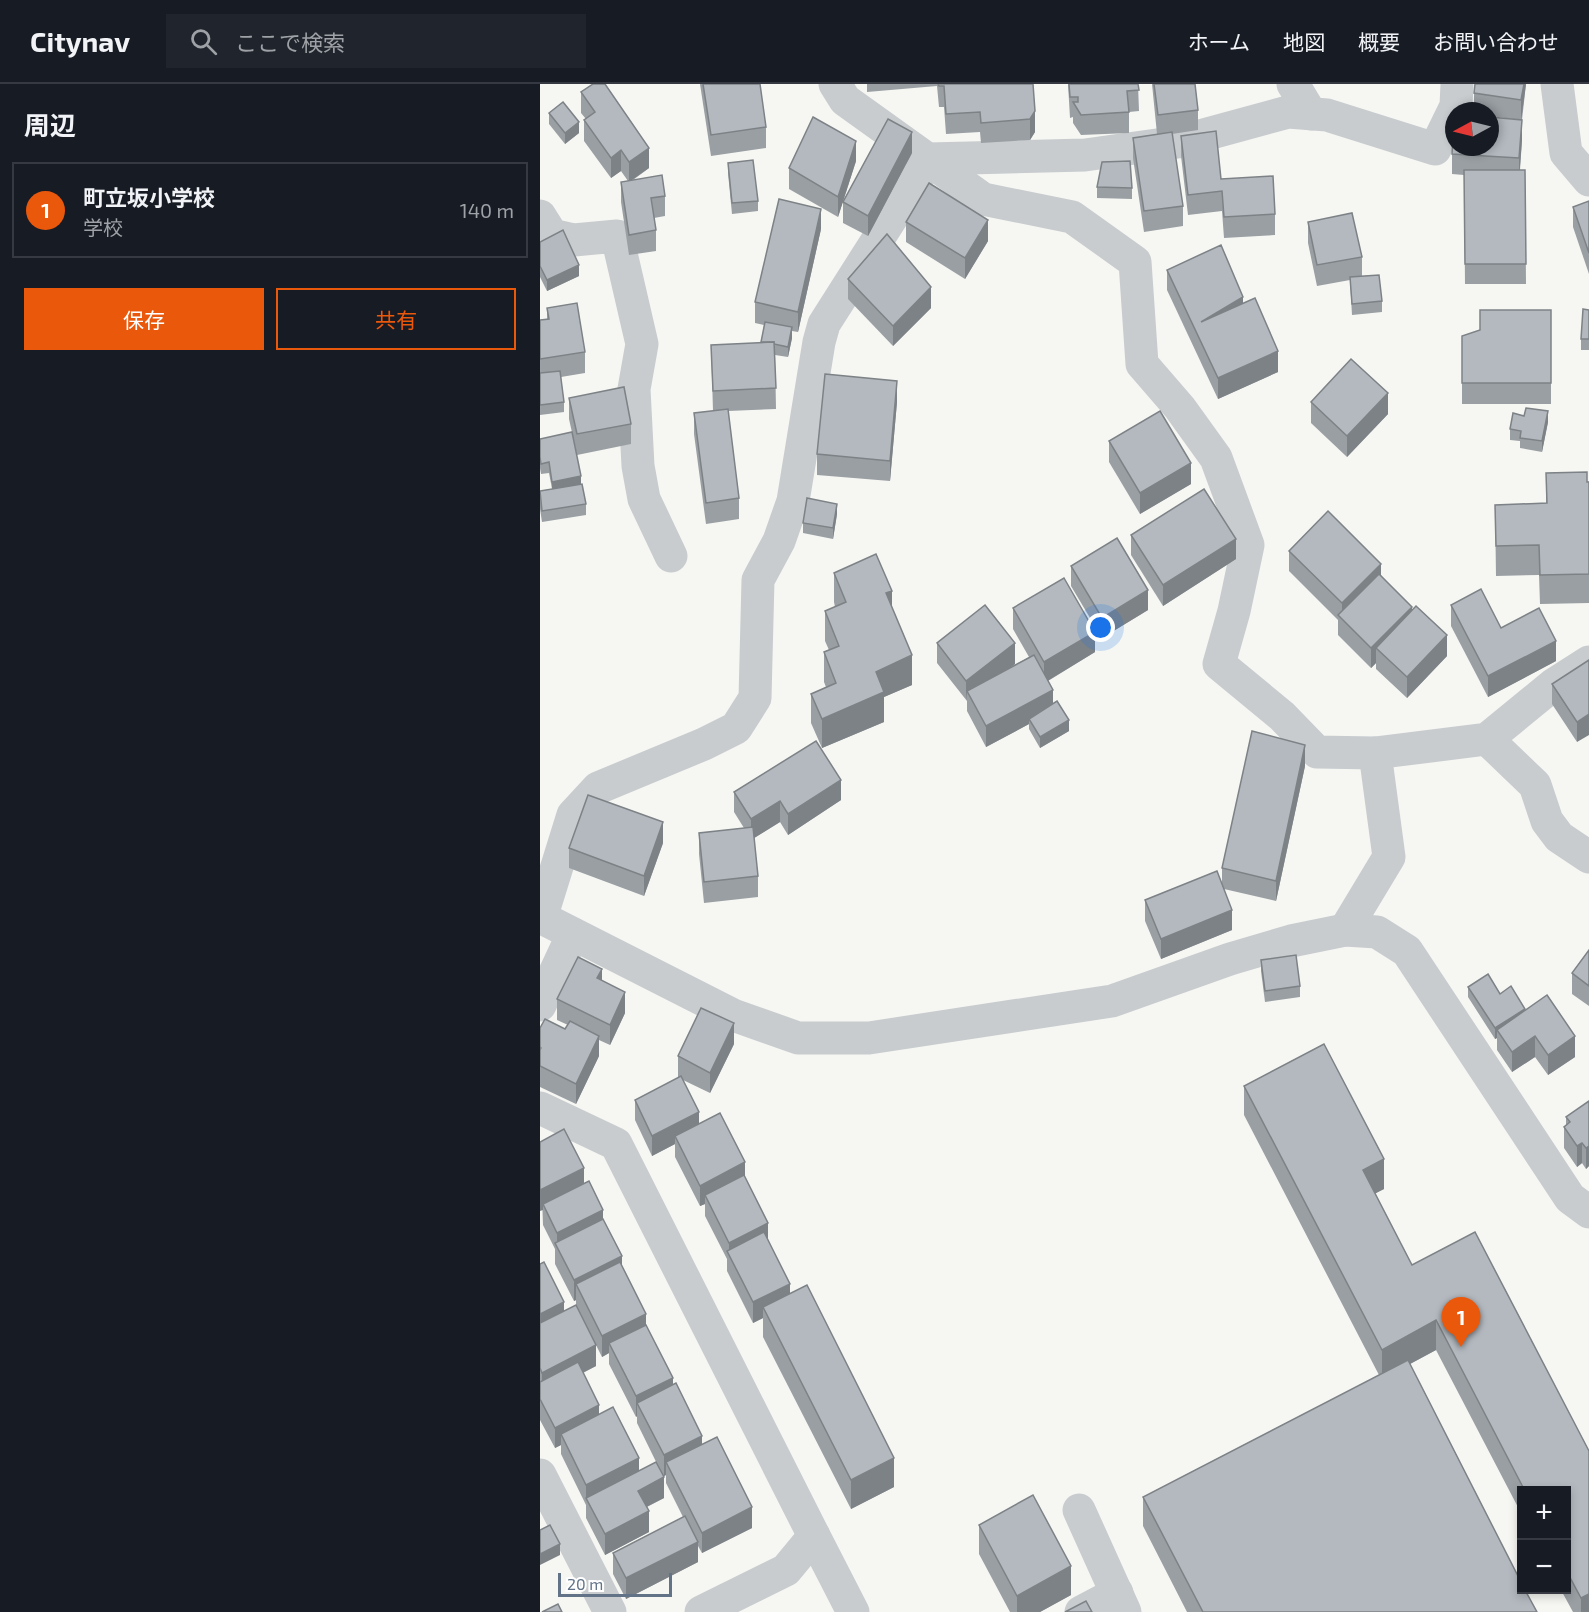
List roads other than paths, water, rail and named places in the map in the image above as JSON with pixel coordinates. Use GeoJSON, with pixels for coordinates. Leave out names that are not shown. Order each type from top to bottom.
{"type":"FeatureCollection","features":[{"type":"Feature","properties":{"kind":"street"},"geometry":{"type":"LineString","coordinates":[[835,84],[845,100],[983,199],[1072,217],[1135,262],[1142,364],[1180,408],[1216,458],[1248,544],[1234,611],[1219,664],[1282,716],[1317,752],[1375,753],[1487,739],[1553,685],[1589,663]]}},
{"type":"Feature","properties":{"kind":"street"},"geometry":{"type":"LineString","coordinates":[[1293,84],[1311,114]]}},
{"type":"Feature","properties":{"kind":"street"},"geometry":{"type":"LineString","coordinates":[[929,159],[1085,155],[1178,142],[1288,112],[1327,114],[1435,149],[1456,106],[1457,84]]}},
{"type":"Feature","properties":{"kind":"street"},"geometry":{"type":"LineString","coordinates":[[1557,84],[1566,153],[1589,180]]}},
{"type":"Feature","properties":{"kind":"street"},"geometry":{"type":"LineString","coordinates":[[929,159],[824,324],[819,342],[793,501],[779,541],[758,580],[755,698],[736,728],[704,744],[598,788],[573,815],[541,917],[733,1016],[798,1038],[869,1038],[1112,1001],[1230,959],[1292,940],[1345,930],[1377,932],[1407,951],[1570,1198],[1589,1212]]}},
{"type":"Feature","properties":{"kind":"street"},"geometry":{"type":"LineString","coordinates":[[540,216],[552,234],[574,240],[617,236],[642,344],[634,389],[638,466],[644,499],[671,556]]}},
{"type":"Feature","properties":{"kind":"street"},"geometry":{"type":"LineString","coordinates":[[1487,739],[1535,785],[1547,821],[1559,837],[1589,857]]}},
{"type":"Feature","properties":{"kind":"street"},"geometry":{"type":"LineString","coordinates":[[1345,930],[1389,857],[1375,753]]}},
{"type":"Feature","properties":{"kind":"street"},"geometry":{"type":"LineString","coordinates":[[540,1005],[573,934]]}},
{"type":"Feature","properties":{"kind":"street"},"geometry":{"type":"LineString","coordinates":[[540,1108],[616,1144],[853,1612]]}},
{"type":"Feature","properties":{"kind":"street"},"geometry":{"type":"LineString","coordinates":[[540,1475],[610,1612]]}},
{"type":"Feature","properties":{"kind":"street"},"geometry":{"type":"LineString","coordinates":[[1079,1510],[1121,1603],[1081,1612]]}},
{"type":"Feature","properties":{"kind":"street"},"geometry":{"type":"LineString","coordinates":[[701,1612],[786,1570],[814,1536]]}},
{"type":"Feature","properties":{"kind":"place","name":"町立坂小学校"},"geometry":{"type":"Point","coordinates":[1461,1347]}}]}
